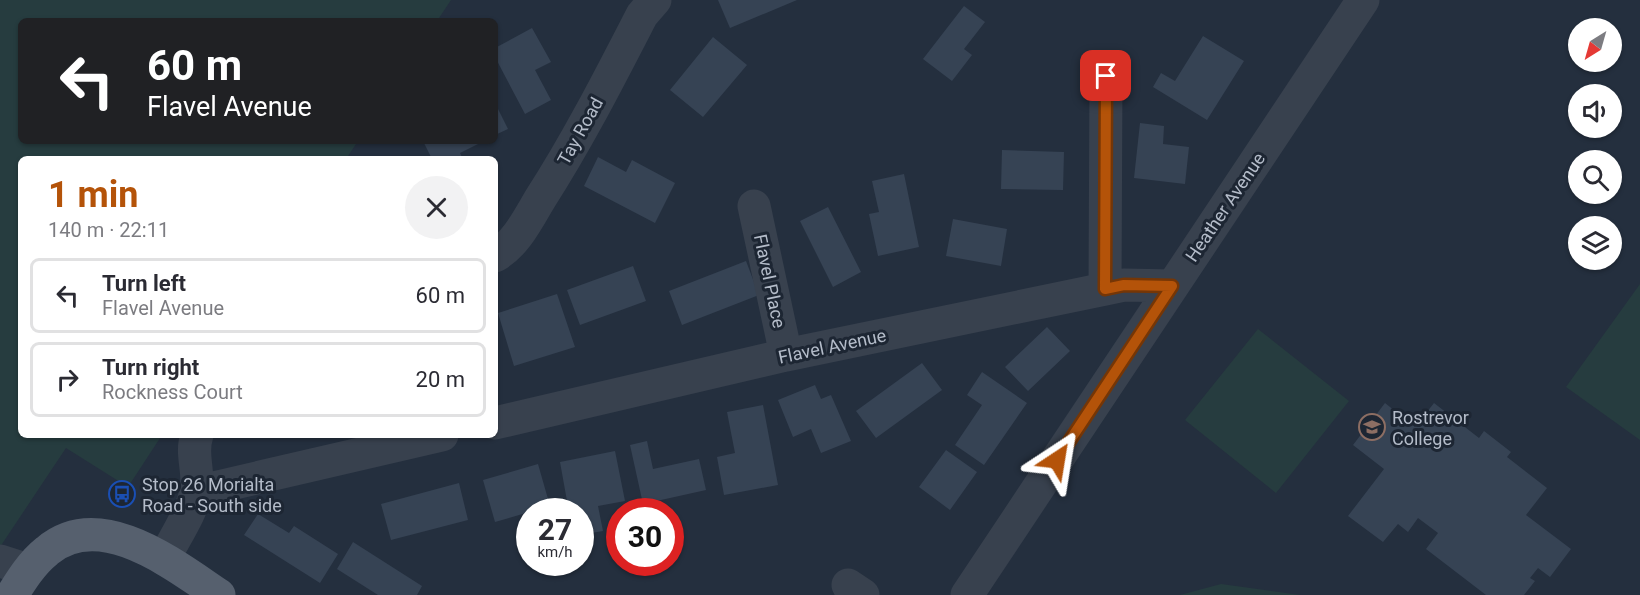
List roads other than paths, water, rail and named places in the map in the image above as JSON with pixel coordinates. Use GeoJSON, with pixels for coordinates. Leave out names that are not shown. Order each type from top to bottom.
{"type":"FeatureCollection","features":[{"type":"Feature","properties":{"kind":"main road"},"geometry":{"type":"LineString","coordinates":[[14,576],[61,542],[84,535],[110,537],[140,545],[219,595]]}},
{"type":"Feature","properties":{"kind":"street","name":"Tay Road"},"geometry":{"type":"LineString","coordinates":[[498,254],[513,241],[544,194],[581,133],[642,15],[655,0]]}},
{"type":"Feature","properties":{"kind":"street","name":"Heather Avenue"},"geometry":{"type":"LineString","coordinates":[[967,595],[1363,0]]}},
{"type":"Feature","properties":{"kind":"street"},"geometry":{"type":"LineString","coordinates":[[1105,289],[1106,76]]}},
{"type":"Feature","properties":{"kind":"street","name":"Flavel Place"},"geometry":{"type":"LineString","coordinates":[[754,206],[786,355]]}},
{"type":"Feature","properties":{"kind":"street","name":"Flavel Avenue"},"geometry":{"type":"LineString","coordinates":[[498,422],[786,355],[1124,285],[1172,286]]}},
{"type":"Feature","properties":{"kind":"street"},"geometry":{"type":"LineString","coordinates":[[164,559],[196,492],[197,470],[194,444],[196,438]]}},
{"type":"Feature","properties":{"kind":"street"},"geometry":{"type":"LineString","coordinates":[[196,492],[429,438]]}},
{"type":"Feature","properties":{"kind":"place","name":"Rostrevor College"},"geometry":{"type":"Point","coordinates":[1372,427]}},
{"type":"Feature","properties":{"kind":"place","name":"Stop 26 Morialta Road - South side"},"geometry":{"type":"Point","coordinates":[122,494]}}]}
